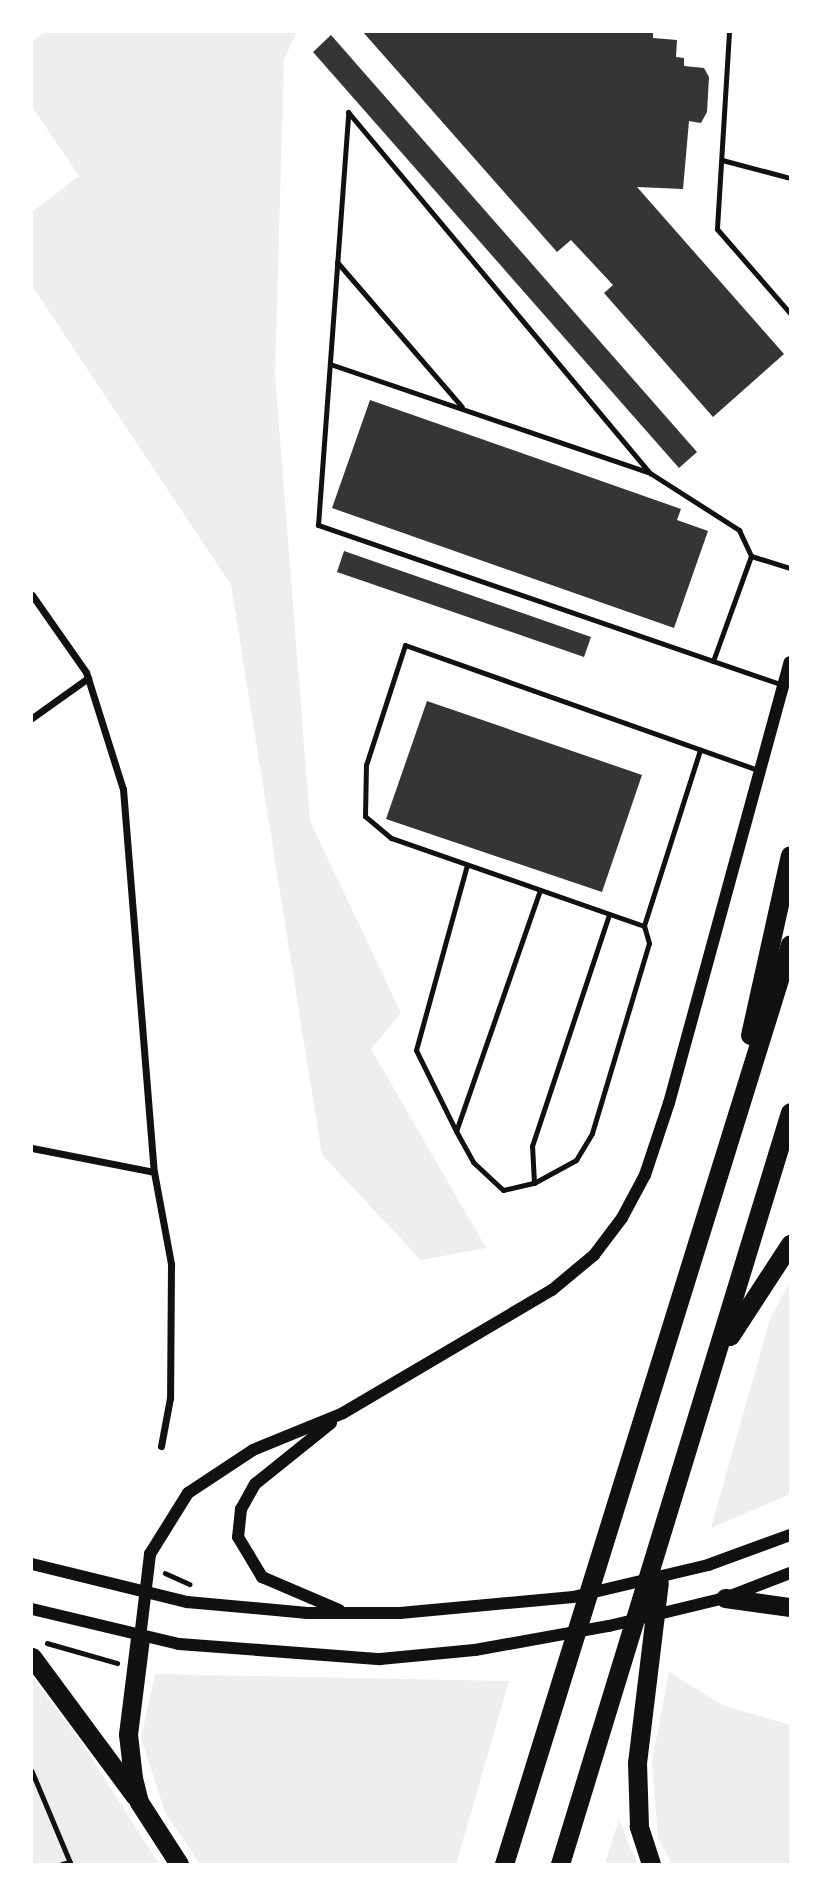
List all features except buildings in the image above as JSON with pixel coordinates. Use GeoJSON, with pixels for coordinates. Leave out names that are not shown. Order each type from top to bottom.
{"type":"FeatureCollection","features":[{"type":"Feature","properties":{"kind":"highway"},"geometry":{"type":"LineString","coordinates":[[719,1174],[790,855]]}},
{"type":"Feature","properties":{"kind":"highway"},"geometry":{"type":"LineString","coordinates":[[504,1864],[790,944]]}},
{"type":"Feature","properties":{"kind":"highway"},"geometry":{"type":"LineString","coordinates":[[560,1864],[666,1533],[790,1112]]}},
{"type":"Feature","properties":{"kind":"highway"},"geometry":{"type":"LineString","coordinates":[[718,1354],[790,1244]]}},
{"type":"Feature","properties":{"kind":"highway"},"geometry":{"type":"LineString","coordinates":[[651,1864],[639,1826],[636,1763],[666,1533]]}},
{"type":"Feature","properties":{"kind":"highway"},"geometry":{"type":"LineString","coordinates":[[725,1598],[790,1607]]}},
{"type":"Feature","properties":{"kind":"highway"},"geometry":{"type":"LineString","coordinates":[[139,1802],[128,1734],[140,1638]]}},
{"type":"Feature","properties":{"kind":"highway"},"geometry":{"type":"LineString","coordinates":[[37,1651],[179,1864]]}},
{"type":"Feature","properties":{"kind":"street"},"geometry":{"type":"LineString","coordinates":[[32,595],[88,678],[123,789],[154,1172],[171,1264],[170,1398],[161,1446]]}},
{"type":"Feature","properties":{"kind":"street"},"geometry":{"type":"LineString","coordinates":[[140,1638],[143,1594],[155,1542],[188,1493],[253,1450],[343,1413],[552,1290],[594,1255],[622,1218],[653,1154],[790,662]]}},
{"type":"Feature","properties":{"kind":"street"},"geometry":{"type":"LineString","coordinates":[[32,718],[88,678]]}},
{"type":"Feature","properties":{"kind":"street"},"geometry":{"type":"LineString","coordinates":[[32,1148],[154,1172]]}},
{"type":"Feature","properties":{"kind":"street"},"geometry":{"type":"LineString","coordinates":[[343,1413],[255,1484],[241,1509],[238,1537],[252,1567],[272,1584],[349,1614]]}},
{"type":"Feature","properties":{"kind":"street"},"geometry":{"type":"LineString","coordinates":[[32,1564],[143,1594],[349,1614],[530,1604],[708,1565],[790,1535]]}},
{"type":"Feature","properties":{"kind":"street"},"geometry":{"type":"LineString","coordinates":[[32,1609],[140,1638],[331,1658],[433,1656],[518,1644],[696,1606],[790,1573]]}},
{"type":"Feature","properties":{"kind":"lane"},"geometry":{"type":"LineString","coordinates":[[729,32],[717,229],[790,313]]}},
{"type":"Feature","properties":{"kind":"lane"},"geometry":{"type":"LineString","coordinates":[[650,473],[348,112],[318,525],[784,685]]}},
{"type":"Feature","properties":{"kind":"lane"},"geometry":{"type":"LineString","coordinates":[[722,160],[790,178]]}},
{"type":"Feature","properties":{"kind":"lane"},"geometry":{"type":"LineString","coordinates":[[337,262],[464,409]]}},
{"type":"Feature","properties":{"kind":"lane"},"geometry":{"type":"LineString","coordinates":[[330,363],[650,473],[740,530],[751,556],[713,661]]}},
{"type":"Feature","properties":{"kind":"lane"},"geometry":{"type":"LineString","coordinates":[[751,556],[790,568]]}},
{"type":"Feature","properties":{"kind":"lane"},"geometry":{"type":"LineString","coordinates":[[644,926],[391,838],[365,816],[366,765],[405,645],[760,771]]}},
{"type":"Feature","properties":{"kind":"lane"},"geometry":{"type":"LineString","coordinates":[[467,864],[416,1050],[473,1162],[503,1190],[534,1183],[576,1160],[593,1133],[649,943],[644,926],[700,750]]}},
{"type":"Feature","properties":{"kind":"lane"},"geometry":{"type":"LineString","coordinates":[[456,1131],[540,890]]}},
{"type":"Feature","properties":{"kind":"lane"},"geometry":{"type":"LineString","coordinates":[[534,1183],[532,1146],[609,914]]}},
{"type":"Feature","properties":{"kind":"path"},"geometry":{"type":"LineString","coordinates":[[164,1572],[190,1584]]}},
{"type":"Feature","properties":{"kind":"path"},"geometry":{"type":"LineString","coordinates":[[37,1651],[50,1640],[118,1664]]}},
{"type":"Feature","properties":{"kind":"path"},"geometry":{"type":"LineString","coordinates":[[32,1771],[70,1863],[62,1864]]}},
{"type":"Feature","properties":{"kind":"shaded area"},"geometry":{"type":"Polygon","coordinates":[[[45,32],[297,32],[284,59],[275,375],[310,821],[401,1013],[371,1049],[486,1248],[421,1260],[322,1155],[231,585],[32,286],[32,212],[79,176],[32,107],[32,41],[45,32]]]}},
{"type":"Feature","properties":{"kind":"shaded area"},"geometry":{"type":"Polygon","coordinates":[[[790,1282],[790,1494],[711,1528],[770,1319],[790,1282]]]}},
{"type":"Feature","properties":{"kind":"shaded area"},"geometry":{"type":"Polygon","coordinates":[[[669,1672],[722,1705],[790,1725],[790,1864],[672,1864],[658,1838],[652,1761],[669,1672]]]}},
{"type":"Feature","properties":{"kind":"shaded area"},"geometry":{"type":"Polygon","coordinates":[[[155,1674],[509,1681],[456,1864],[200,1864],[165,1812],[141,1738],[155,1674]]]}},
{"type":"Feature","properties":{"kind":"shaded area"},"geometry":{"type":"Polygon","coordinates":[[[32,1677],[81,1742],[159,1864],[32,1864],[32,1677]]]}},
{"type":"Feature","properties":{"kind":"shaded area"},"geometry":{"type":"Polygon","coordinates":[[[619,1819],[637,1864],[605,1864],[619,1819]]]}}]}
